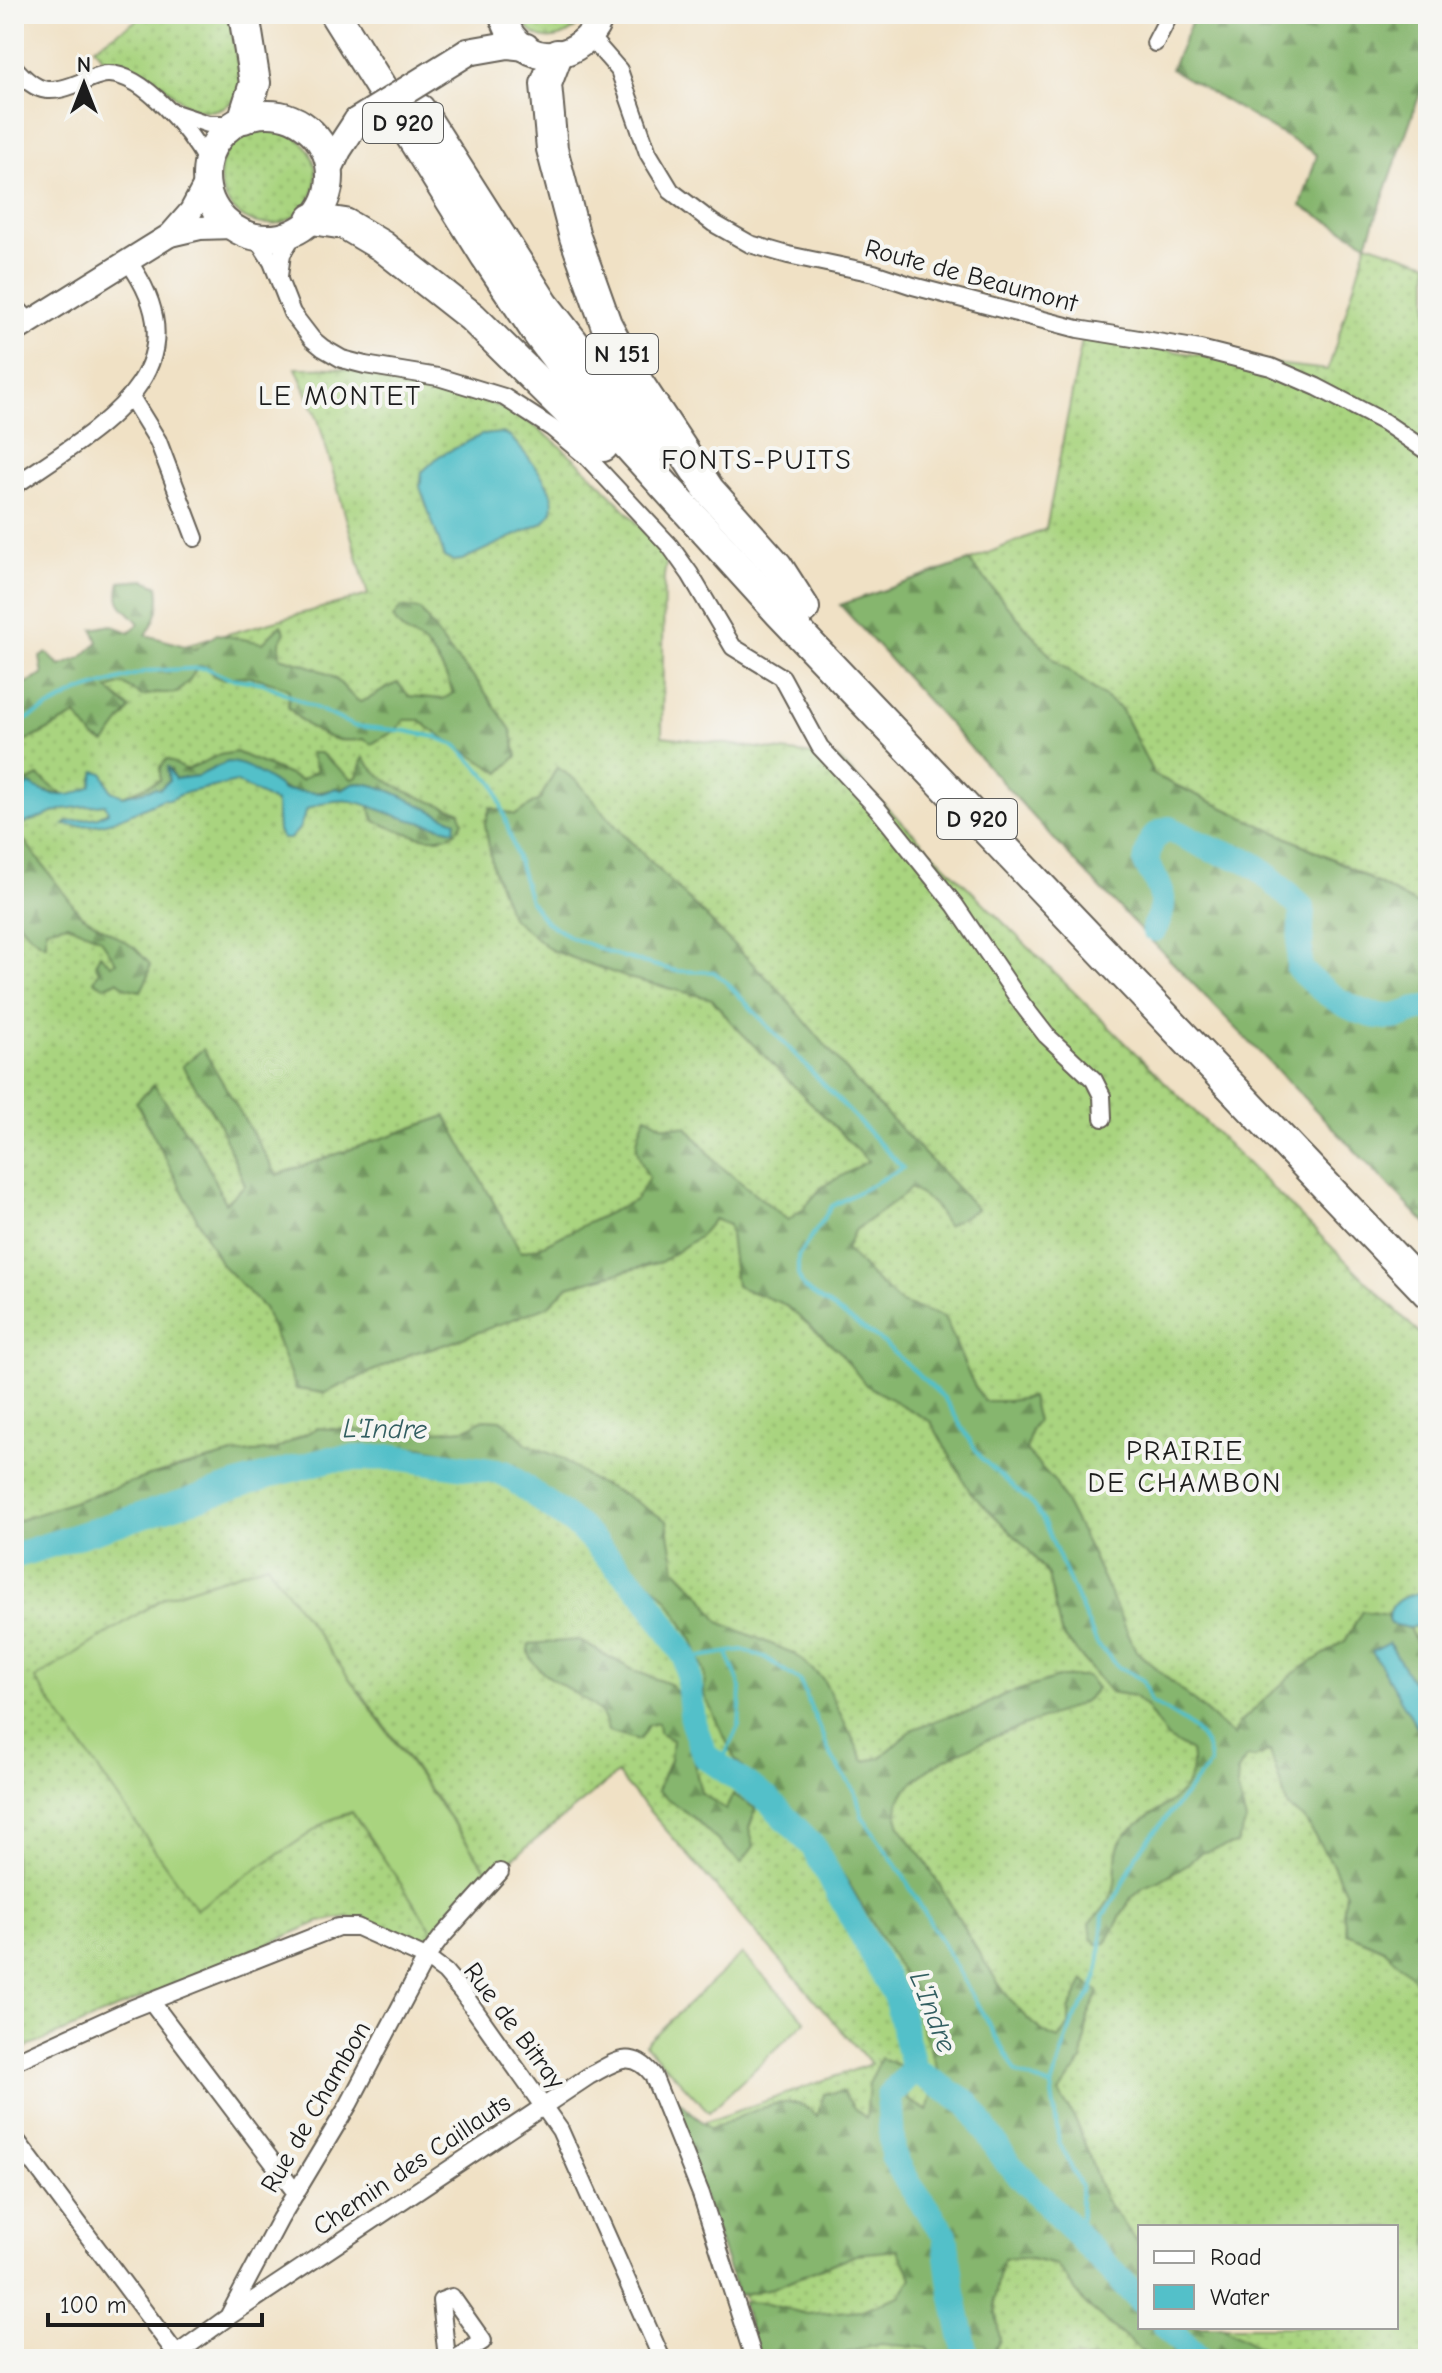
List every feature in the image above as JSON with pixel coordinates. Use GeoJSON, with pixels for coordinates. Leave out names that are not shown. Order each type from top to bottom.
{"type":"FeatureCollection","features":[{"type":"Feature","properties":{"kind":"highway"},"geometry":{"type":"LineString","coordinates":[[238,121],[255,83],[244,14]]}},
{"type":"Feature","properties":{"kind":"highway","name":"D 920"},"geometry":{"type":"LineString","coordinates":[[335,14],[486,256],[539,335],[595,409],[744,575],[1428,1293]]}},
{"type":"Feature","properties":{"kind":"highway","name":"D 920"},"geometry":{"type":"LineString","coordinates":[[360,14],[552,317],[680,477],[1428,1266]]}},
{"type":"Feature","properties":{"kind":"highway","name":"N 151"},"geometry":{"type":"LineString","coordinates":[[557,55],[546,84],[552,149],[575,237],[606,324],[632,374],[701,479],[777,566],[804,608]]}},
{"type":"Feature","properties":{"kind":"highway","name":"D 920"},"geometry":{"type":"LineString","coordinates":[[304,226],[345,224],[382,246],[472,317],[671,516],[744,575]]}},
{"type":"Feature","properties":{"kind":"main road"},"geometry":{"type":"LineString","coordinates":[[22,327],[164,239],[200,228],[269,238],[304,226],[327,195],[330,167],[357,121],[468,52],[499,14],[513,37],[542,54],[569,52],[596,26]]}},
{"type":"Feature","properties":{"kind":"main road"},"geometry":{"type":"LineString","coordinates":[[468,52],[508,45],[526,47]]}},
{"type":"Feature","properties":{"kind":"main road"},"geometry":{"type":"LineString","coordinates":[[164,239],[191,211],[216,141],[238,121],[265,113],[287,116],[306,126],[317,137],[326,151],[330,167]]}},
{"type":"Feature","properties":{"kind":"main road"},"geometry":{"type":"LineString","coordinates":[[306,126],[357,121]]}},
{"type":"Feature","properties":{"kind":"main road"},"geometry":{"type":"LineString","coordinates":[[206,173],[214,208],[244,232]]}},
{"type":"Feature","properties":{"kind":"street"},"geometry":{"type":"LineString","coordinates":[[1155,43],[1170,14]]}},
{"type":"Feature","properties":{"kind":"street","name":"Route de Beaumont"},"geometry":{"type":"LineString","coordinates":[[596,26],[619,70],[648,153],[671,191],[713,223],[750,244],[874,273],[1078,329],[1200,349],[1271,367],[1384,422],[1428,452]]}},
{"type":"Feature","properties":{"kind":"street"},"geometry":{"type":"LineString","coordinates":[[14,67],[29,83],[45,91],[62,90],[101,74],[121,76],[140,87],[191,135],[206,173]]}},
{"type":"Feature","properties":{"kind":"street"},"geometry":{"type":"LineString","coordinates":[[167,110],[200,122],[238,121]]}},
{"type":"Feature","properties":{"kind":"street"},"geometry":{"type":"LineString","coordinates":[[281,286],[280,260],[285,247],[304,226]]}},
{"type":"Feature","properties":{"kind":"street"},"geometry":{"type":"LineString","coordinates":[[244,232],[269,256],[292,313],[304,330],[334,355],[365,365],[438,377],[504,397],[552,428],[587,457],[670,546],[733,647],[782,677],[816,741],[877,808],[955,905],[1046,1035],[1094,1080],[1102,1096],[1103,1118]]}},
{"type":"Feature","properties":{"kind":"street"},"geometry":{"type":"LineString","coordinates":[[14,486],[92,433],[131,397],[150,367],[157,334],[150,302],[128,261]]}},
{"type":"Feature","properties":{"kind":"street"},"geometry":{"type":"LineString","coordinates":[[14,305],[22,327]]}},
{"type":"Feature","properties":{"kind":"street"},"geometry":{"type":"LineString","coordinates":[[131,397],[158,441],[195,538]]}},
{"type":"Feature","properties":{"kind":"street","name":"Rue de Chambon"},"geometry":{"type":"LineString","coordinates":[[174,2357],[228,2317],[349,2104],[426,1958],[500,1872]]}},
{"type":"Feature","properties":{"kind":"street","name":"Rue de Bitray"},"geometry":{"type":"LineString","coordinates":[[14,2062],[151,2001],[343,1926],[357,1927],[426,1958],[445,1972],[462,1992],[560,2130],[662,2359]]}},
{"type":"Feature","properties":{"kind":"street"},"geometry":{"type":"LineString","coordinates":[[151,2001],[296,2193]]}},
{"type":"Feature","properties":{"kind":"street","name":"Chemin des Caillauts"},"geometry":{"type":"LineString","coordinates":[[228,2317],[589,2076],[622,2059],[635,2059],[653,2075],[701,2194],[754,2359]]}},
{"type":"Feature","properties":{"kind":"street"},"geometry":{"type":"LineString","coordinates":[[14,2137],[174,2357]]}},
{"type":"Feature","properties":{"kind":"street"},"geometry":{"type":"LineString","coordinates":[[447,2359],[441,2301],[452,2297],[483,2341],[455,2359]]}},
{"type":"Feature","properties":{"kind":"green space"},"geometry":{"type":"Polygon","coordinates":[[[136,14],[229,14],[242,89],[238,96],[219,109],[197,109],[179,100],[145,72],[109,65],[94,47],[139,19],[136,14]]]}},
{"type":"Feature","properties":{"kind":"green space"},"geometry":{"type":"Polygon","coordinates":[[[520,14],[585,14],[570,32],[551,38],[533,33],[520,14]]]}},
{"type":"Feature","properties":{"kind":"green space"},"geometry":{"type":"Polygon","coordinates":[[[1195,14],[1428,14],[1428,71],[1367,243],[1301,206],[1317,155],[1171,69],[1195,14]]]}},
{"type":"Feature","properties":{"kind":"green space"},"geometry":{"type":"Polygon","coordinates":[[[268,128],[286,132],[302,142],[312,158],[316,176],[312,194],[302,210],[286,220],[268,224],[250,220],[234,210],[224,194],[220,176],[224,158],[234,142],[250,132],[268,128]]]}},
{"type":"Feature","properties":{"kind":"green space"},"geometry":{"type":"Polygon","coordinates":[[[1367,243],[1428,263],[1428,911],[1339,862],[1154,775],[1121,709],[1054,660],[969,561],[1046,529],[1083,335],[1196,355],[1328,370],[1367,243]]]}},
{"type":"Feature","properties":{"kind":"green space"},"geometry":{"type":"Polygon","coordinates":[[[296,368],[345,369],[465,395],[510,411],[547,435],[584,467],[667,558],[664,576],[662,736],[837,758],[1428,1342],[1428,2359],[762,2359],[748,2309],[683,2130],[871,2064],[617,1774],[491,1876],[360,1691],[196,1908],[330,1820],[353,1812],[437,1937],[409,1935],[358,1918],[319,1922],[14,2053],[14,718],[130,661],[368,595],[318,419],[296,368]]]}},
{"type":"Feature","properties":{"kind":"green space"},"geometry":{"type":"Polygon","coordinates":[[[969,561],[1054,660],[1121,709],[1154,775],[1339,862],[1428,911],[1428,1226],[1075,862],[840,605],[969,561]]]}},
{"type":"Feature","properties":{"kind":"green space"},"geometry":{"type":"Polygon","coordinates":[[[145,580],[158,586],[159,600],[155,618],[146,635],[195,649],[217,634],[263,643],[281,625],[285,632],[280,642],[280,657],[329,675],[360,702],[398,683],[409,696],[443,699],[453,693],[431,652],[393,618],[401,607],[420,610],[451,653],[478,682],[511,730],[517,756],[500,773],[420,720],[404,720],[394,732],[372,744],[363,739],[331,738],[312,729],[288,707],[289,690],[257,678],[240,676],[223,680],[205,666],[198,666],[177,693],[142,696],[123,684],[108,689],[130,709],[105,743],[94,738],[76,715],[14,745],[14,689],[43,675],[40,657],[47,653],[60,666],[81,658],[98,642],[93,629],[111,625],[129,632],[139,624],[122,606],[118,591],[120,582],[145,580]]]}},
{"type":"Feature","properties":{"kind":"green space"},"geometry":{"type":"Polygon","coordinates":[[[236,752],[301,780],[317,770],[310,753],[320,753],[352,779],[357,777],[363,757],[382,777],[419,797],[459,811],[463,821],[456,831],[447,836],[436,838],[410,834],[375,821],[368,804],[456,821],[376,786],[353,784],[341,790],[293,791],[266,782],[227,762],[198,776],[174,779],[171,769],[167,768],[169,781],[159,790],[123,796],[160,780],[160,767],[167,759],[186,770],[219,755],[236,752]]]}},
{"type":"Feature","properties":{"kind":"green space"},"geometry":{"type":"Polygon","coordinates":[[[557,767],[578,782],[619,830],[777,988],[857,1083],[977,1209],[947,1226],[932,1203],[910,1188],[854,1231],[846,1249],[901,1303],[944,1317],[984,1401],[1031,1397],[1037,1421],[1031,1429],[1026,1451],[1055,1482],[1136,1651],[1234,1736],[1238,1724],[1294,1673],[1345,1641],[1362,1611],[1388,1615],[1390,1624],[1409,1628],[1428,1669],[1428,2006],[1416,1981],[1384,1949],[1347,1933],[1343,1914],[1346,1893],[1333,1865],[1304,1819],[1288,1808],[1270,1751],[1254,1758],[1247,1757],[1238,1771],[1237,1788],[1246,1821],[1237,1844],[1200,1853],[1159,1881],[1143,1887],[1131,1898],[1106,1943],[1097,1944],[1091,1938],[1089,1924],[1106,1905],[1114,1888],[1117,1851],[1122,1839],[1182,1792],[1192,1768],[1191,1752],[1167,1738],[1146,1707],[1134,1696],[1110,1692],[1061,1633],[1048,1575],[1026,1547],[970,1492],[931,1422],[866,1385],[838,1350],[784,1304],[736,1286],[729,1225],[714,1219],[700,1236],[661,1262],[568,1286],[548,1306],[447,1344],[410,1354],[325,1393],[296,1389],[264,1308],[220,1263],[136,1102],[154,1085],[203,1156],[225,1203],[245,1185],[218,1121],[182,1066],[203,1049],[277,1175],[446,1116],[521,1252],[537,1248],[635,1200],[649,1178],[637,1147],[646,1116],[664,1126],[687,1127],[719,1165],[788,1220],[802,1210],[822,1187],[868,1161],[712,999],[628,978],[551,950],[511,917],[493,869],[485,824],[490,807],[515,815],[540,799],[557,767]]]}},
{"type":"Feature","properties":{"kind":"green space"},"geometry":{"type":"Polygon","coordinates":[[[39,776],[64,796],[25,786],[14,800],[14,788],[39,776]]]}},
{"type":"Feature","properties":{"kind":"green space"},"geometry":{"type":"Polygon","coordinates":[[[14,827],[80,914],[135,948],[150,964],[141,991],[127,988],[117,981],[104,987],[94,981],[99,971],[95,964],[100,954],[111,965],[116,962],[100,938],[67,924],[46,929],[46,945],[20,924],[14,914],[14,827]]]}},
{"type":"Feature","properties":{"kind":"green space"},"geometry":{"type":"Polygon","coordinates":[[[483,1419],[503,1420],[527,1444],[561,1458],[593,1481],[623,1494],[667,1521],[675,1568],[702,1596],[719,1622],[795,1654],[823,1679],[864,1761],[880,1758],[913,1729],[948,1716],[974,1711],[1003,1695],[1061,1677],[1088,1677],[1097,1688],[1082,1703],[967,1748],[937,1764],[913,1782],[899,1801],[899,1823],[992,1974],[1031,2022],[1059,2039],[1069,2025],[1069,2010],[1084,1981],[1099,1992],[1088,2016],[1082,2061],[1059,2093],[1077,2123],[1105,2199],[1138,2242],[1138,2329],[1226,2329],[1279,2359],[1151,2359],[1086,2305],[1056,2265],[1026,2258],[1003,2259],[994,2300],[1000,2340],[993,2359],[931,2359],[927,2348],[880,2344],[825,2359],[758,2359],[742,2302],[763,2303],[807,2314],[862,2310],[900,2296],[912,2278],[898,2250],[856,2254],[773,2288],[738,2295],[666,2089],[710,2129],[780,2103],[801,2105],[817,2116],[824,2094],[842,2091],[866,2118],[869,2084],[881,2058],[903,2067],[908,2100],[928,2111],[938,2070],[903,1975],[848,1882],[809,1826],[762,1787],[735,1759],[704,1695],[705,1674],[693,1641],[667,1599],[549,1496],[494,1463],[421,1447],[355,1449],[269,1467],[63,1537],[14,1544],[14,1522],[149,1476],[233,1454],[274,1450],[317,1428],[405,1433],[467,1429],[483,1419]]]}},
{"type":"Feature","properties":{"kind":"green space"},"geometry":{"type":"Polygon","coordinates":[[[267,1564],[491,1876],[437,1937],[352,1812],[330,1820],[196,1909],[35,1679],[165,1597],[267,1564]]]}},
{"type":"Feature","properties":{"kind":"green space"},"geometry":{"type":"Polygon","coordinates":[[[578,1640],[635,1671],[672,1685],[687,1711],[690,1745],[701,1793],[726,1809],[733,1794],[756,1809],[749,1828],[754,1846],[741,1863],[695,1819],[657,1791],[670,1760],[672,1740],[659,1732],[658,1723],[648,1725],[639,1740],[608,1731],[604,1718],[596,1709],[546,1675],[530,1655],[529,1644],[578,1640]]]}},
{"type":"Feature","properties":{"kind":"green space"},"geometry":{"type":"Polygon","coordinates":[[[742,1954],[806,2021],[709,2112],[645,2044],[742,1954]]]}},
{"type":"Feature","properties":{"kind":"water"},"geometry":{"type":"Polygon","coordinates":[[[502,433],[510,436],[546,483],[553,504],[551,513],[543,523],[462,560],[445,558],[420,487],[422,472],[439,456],[481,435],[502,433]]]}},
{"type":"Feature","properties":{"kind":"water"},"geometry":{"type":"Polygon","coordinates":[[[227,762],[254,770],[281,790],[322,793],[336,788],[342,790],[353,784],[376,786],[456,821],[454,830],[357,802],[335,801],[307,809],[299,829],[290,839],[282,839],[278,831],[276,803],[237,782],[164,799],[106,823],[64,825],[108,812],[105,804],[64,809],[14,827],[14,800],[29,784],[52,794],[68,795],[91,786],[95,771],[103,773],[111,791],[123,796],[160,789],[169,781],[167,766],[175,779],[198,776],[227,762]]]}},
{"type":"Feature","properties":{"kind":"water"},"geometry":{"type":"Polygon","coordinates":[[[1428,1591],[1428,1623],[1409,1628],[1390,1624],[1389,1616],[1395,1604],[1406,1596],[1428,1591]]]}},
{"type":"Feature","properties":{"kind":"water"},"geometry":{"type":"Polygon","coordinates":[[[1389,1643],[1428,1707],[1428,1745],[1372,1652],[1389,1643]]]}},
{"type":"Feature","properties":{"kind":"waterway"},"geometry":{"type":"LineString","coordinates":[[14,726],[78,692],[147,671],[206,668],[228,678],[263,683],[354,726],[406,731],[456,745],[495,785],[530,901],[544,920],[570,937],[619,956],[676,971],[714,972],[903,1168],[832,1206],[798,1257],[798,1275],[804,1288],[884,1343],[944,1398],[981,1458],[1030,1502],[1042,1518],[1097,1644],[1119,1667],[1143,1680],[1151,1702],[1198,1734],[1204,1742],[1210,1764],[1137,1854],[1119,1892],[1103,1916],[1099,1969],[1091,1993],[1073,2020],[1051,2087],[1059,2142],[1081,2187],[1081,2240]]}},
{"type":"Feature","properties":{"kind":"waterway"},"geometry":{"type":"LineString","coordinates":[[1154,929],[1161,911],[1162,895],[1146,863],[1154,838],[1169,829],[1213,850],[1244,859],[1260,869],[1302,908],[1299,969],[1330,995],[1353,1008],[1378,1016],[1392,1017],[1428,1008]]}},
{"type":"Feature","properties":{"kind":"waterway","name":"L'Indre"},"geometry":{"type":"LineString","coordinates":[[14,1556],[270,1475],[331,1459],[395,1457],[505,1473],[579,1527],[643,1593],[687,1659],[693,1723],[705,1756],[768,1800],[813,1846],[896,1997],[914,2070],[968,2103],[1007,2162],[1138,2298]]}},
{"type":"Feature","properties":{"kind":"waterway","name":"L'Indre"},"geometry":{"type":"LineString","coordinates":[[687,1659],[742,1650],[764,1657],[800,1681],[831,1756],[856,1793],[862,1816],[901,1872],[1017,2073],[1051,2087]]}},
{"type":"Feature","properties":{"kind":"waterway","name":"L'Indre"},"geometry":{"type":"LineString","coordinates":[[720,1766],[739,1725],[741,1688],[727,1653]]}},
{"type":"Feature","properties":{"kind":"waterway"},"geometry":{"type":"LineString","coordinates":[[914,2070],[889,2096],[893,2155],[945,2235],[967,2359]]}},
{"type":"Feature","properties":{"kind":"waterway","name":"L'Indre"},"geometry":{"type":"LineString","coordinates":[[1168,2329],[1199,2359]]}},
{"type":"Feature","properties":{"kind":"district","name":"LE MONTET"},"geometry":{"type":"Point","coordinates":[340,396]}},
{"type":"Feature","properties":{"kind":"district","name":"FONTS-PUITS"},"geometry":{"type":"Point","coordinates":[757,460]}},
{"type":"Feature","properties":{"kind":"district","name":"PRAIRIE DE CHAMBON"},"geometry":{"type":"Point","coordinates":[1185,1467]}}]}
